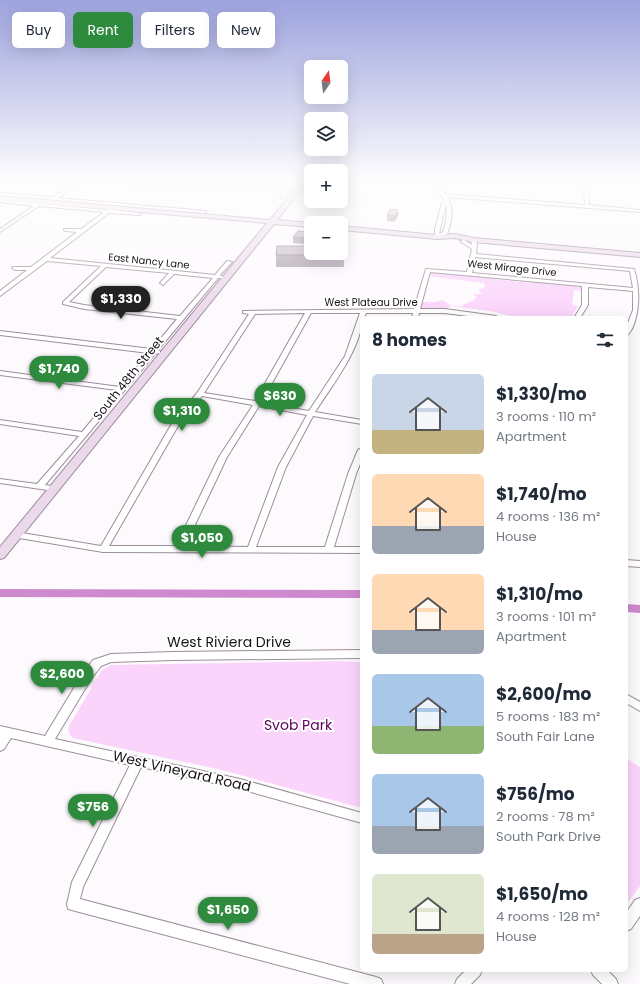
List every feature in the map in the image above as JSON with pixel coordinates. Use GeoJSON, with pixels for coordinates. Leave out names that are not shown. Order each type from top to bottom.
{"type":"FeatureCollection","features":[{"type":"Feature","properties":{"kind":"main road","name":"South 48th Street"},"geometry":{"type":"LineString","coordinates":[[0,555],[270,226]]}},
{"type":"Feature","properties":{"kind":"main road"},"geometry":{"type":"LineString","coordinates":[[348,229],[437,237],[453,236],[474,244]]}},
{"type":"Feature","properties":{"kind":"main road"},"geometry":{"type":"LineString","coordinates":[[437,237],[441,239],[474,244],[481,241],[640,255]]}},
{"type":"Feature","properties":{"kind":"street"},"geometry":{"type":"LineString","coordinates":[[0,294],[88,226]]}},
{"type":"Feature","properties":{"kind":"street"},"geometry":{"type":"LineString","coordinates":[[438,226],[436,232],[437,237],[445,233],[448,226]]}},
{"type":"Feature","properties":{"kind":"street"},"geometry":{"type":"LineString","coordinates":[[66,230],[82,231]]}},
{"type":"Feature","properties":{"kind":"street"},"geometry":{"type":"LineString","coordinates":[[474,255],[479,254],[481,241]]}},
{"type":"Feature","properties":{"kind":"street"},"geometry":{"type":"LineString","coordinates":[[469,273],[474,255],[474,244]]}},
{"type":"Feature","properties":{"kind":"street"},"geometry":{"type":"LineString","coordinates":[[474,255],[632,270],[638,308],[635,322],[628,331]]}},
{"type":"Feature","properties":{"kind":"street","name":"East Nancy Lane"},"geometry":{"type":"LineString","coordinates":[[46,259],[226,278]]}},
{"type":"Feature","properties":{"kind":"street","name":"South 48th Street"},"geometry":{"type":"LineString","coordinates":[[39,487],[229,262]]}},
{"type":"Feature","properties":{"kind":"street"},"geometry":{"type":"LineString","coordinates":[[105,265],[65,303],[84,307],[181,318]]}},
{"type":"Feature","properties":{"kind":"street"},"geometry":{"type":"LineString","coordinates":[[14,268],[33,269]]}},
{"type":"Feature","properties":{"kind":"street","name":"West Mirage Drive"},"geometry":{"type":"LineString","coordinates":[[416,311],[428,270],[636,290]]}},
{"type":"Feature","properties":{"kind":"street"},"geometry":{"type":"LineString","coordinates":[[163,283],[173,272]]}},
{"type":"Feature","properties":{"kind":"street"},"geometry":{"type":"LineString","coordinates":[[578,316],[586,304],[585,285]]}},
{"type":"Feature","properties":{"kind":"street"},"geometry":{"type":"LineString","coordinates":[[180,548],[223,457],[256,404],[309,311]]}},
{"type":"Feature","properties":{"kind":"street"},"geometry":{"type":"LineString","coordinates":[[362,316],[364,311]]}},
{"type":"Feature","properties":{"kind":"street"},"geometry":{"type":"LineString","coordinates":[[415,316],[416,311]]}},
{"type":"Feature","properties":{"kind":"street","name":"West Plateau Drive"},"geometry":{"type":"LineString","coordinates":[[200,394],[249,312],[445,311],[481,316]]}},
{"type":"Feature","properties":{"kind":"street"},"geometry":{"type":"LineString","coordinates":[[251,549],[282,467],[311,413],[348,356],[360,322]]}},
{"type":"Feature","properties":{"kind":"street"},"geometry":{"type":"LineString","coordinates":[[0,333],[165,352]]}},
{"type":"Feature","properties":{"kind":"street"},"geometry":{"type":"LineString","coordinates":[[0,373],[121,389]]}},
{"type":"Feature","properties":{"kind":"street"},"geometry":{"type":"LineString","coordinates":[[103,549],[175,425],[200,394],[360,422]]}},
{"type":"Feature","properties":{"kind":"street"},"geometry":{"type":"LineString","coordinates":[[0,422],[83,434]]}},
{"type":"Feature","properties":{"kind":"street"},"geometry":{"type":"LineString","coordinates":[[329,549],[352,474],[360,455]]}},
{"type":"Feature","properties":{"kind":"street"},"geometry":{"type":"LineString","coordinates":[[0,481],[54,489]]}},
{"type":"Feature","properties":{"kind":"street"},"geometry":{"type":"LineString","coordinates":[[16,535],[103,549],[180,548],[360,550]]}},
{"type":"Feature","properties":{"kind":"street"},"geometry":{"type":"LineString","coordinates":[[628,563],[640,564]]}},
{"type":"Feature","properties":{"kind":"street","name":"West Riviera Drive"},"geometry":{"type":"LineString","coordinates":[[48,741],[96,663],[111,658],[360,654]]}},
{"type":"Feature","properties":{"kind":"street"},"geometry":{"type":"LineString","coordinates":[[628,699],[640,707]]}},
{"type":"Feature","properties":{"kind":"street"},"geometry":{"type":"LineString","coordinates":[[0,746],[4,732]]}},
{"type":"Feature","properties":{"kind":"street","name":"West Vineyard Road"},"geometry":{"type":"LineString","coordinates":[[4,732],[240,784],[360,817]]}},
{"type":"Feature","properties":{"kind":"street"},"geometry":{"type":"LineString","coordinates":[[138,761],[77,886],[72,904],[376,984]]}},
{"type":"Feature","properties":{"kind":"street"},"geometry":{"type":"LineString","coordinates":[[628,921],[640,905]]}},
{"type":"Feature","properties":{"kind":"street"},"geometry":{"type":"LineString","coordinates":[[462,984],[473,972]]}},
{"type":"Feature","properties":{"kind":"street"},"geometry":{"type":"LineString","coordinates":[[600,972],[611,984]]}},
{"type":"Feature","properties":{"kind":"green space"},"geometry":{"type":"Polygon","coordinates":[[[432,272],[494,277],[494,279],[530,283],[531,280],[578,285],[581,287],[581,291],[574,290],[572,305],[578,306],[572,316],[510,316],[490,311],[449,306],[448,309],[420,308],[422,302],[435,302],[442,300],[452,306],[463,307],[462,305],[475,300],[474,299],[477,297],[473,295],[483,293],[479,291],[479,289],[484,288],[485,284],[483,283],[429,276],[432,272]]]}},
{"type":"Feature","properties":{"kind":"green space","name":"Svob Park"},"geometry":{"type":"Polygon","coordinates":[[[360,662],[360,807],[222,770],[73,738],[69,733],[69,726],[102,670],[111,665],[360,662]]]}},
{"type":"Feature","properties":{"kind":"green space"},"geometry":{"type":"Polygon","coordinates":[[[628,759],[640,767],[640,886],[628,902],[628,759]]]}},
{"type":"Feature","properties":{"kind":"building"},"geometry":{"type":"Polygon","coordinates":[[[298,231],[304,232],[303,238],[293,237],[298,231]]]}},
{"type":"Feature","properties":{"kind":"building"},"geometry":{"type":"Polygon","coordinates":[[[277,246],[304,246],[304,255],[276,255],[277,246]]]}},
{"type":"Feature","properties":{"kind":"waterway"},"geometry":{"type":"LineString","coordinates":[[0,593],[360,594]]}},
{"type":"Feature","properties":{"kind":"waterway"},"geometry":{"type":"LineString","coordinates":[[628,608],[640,609]]}}]}
